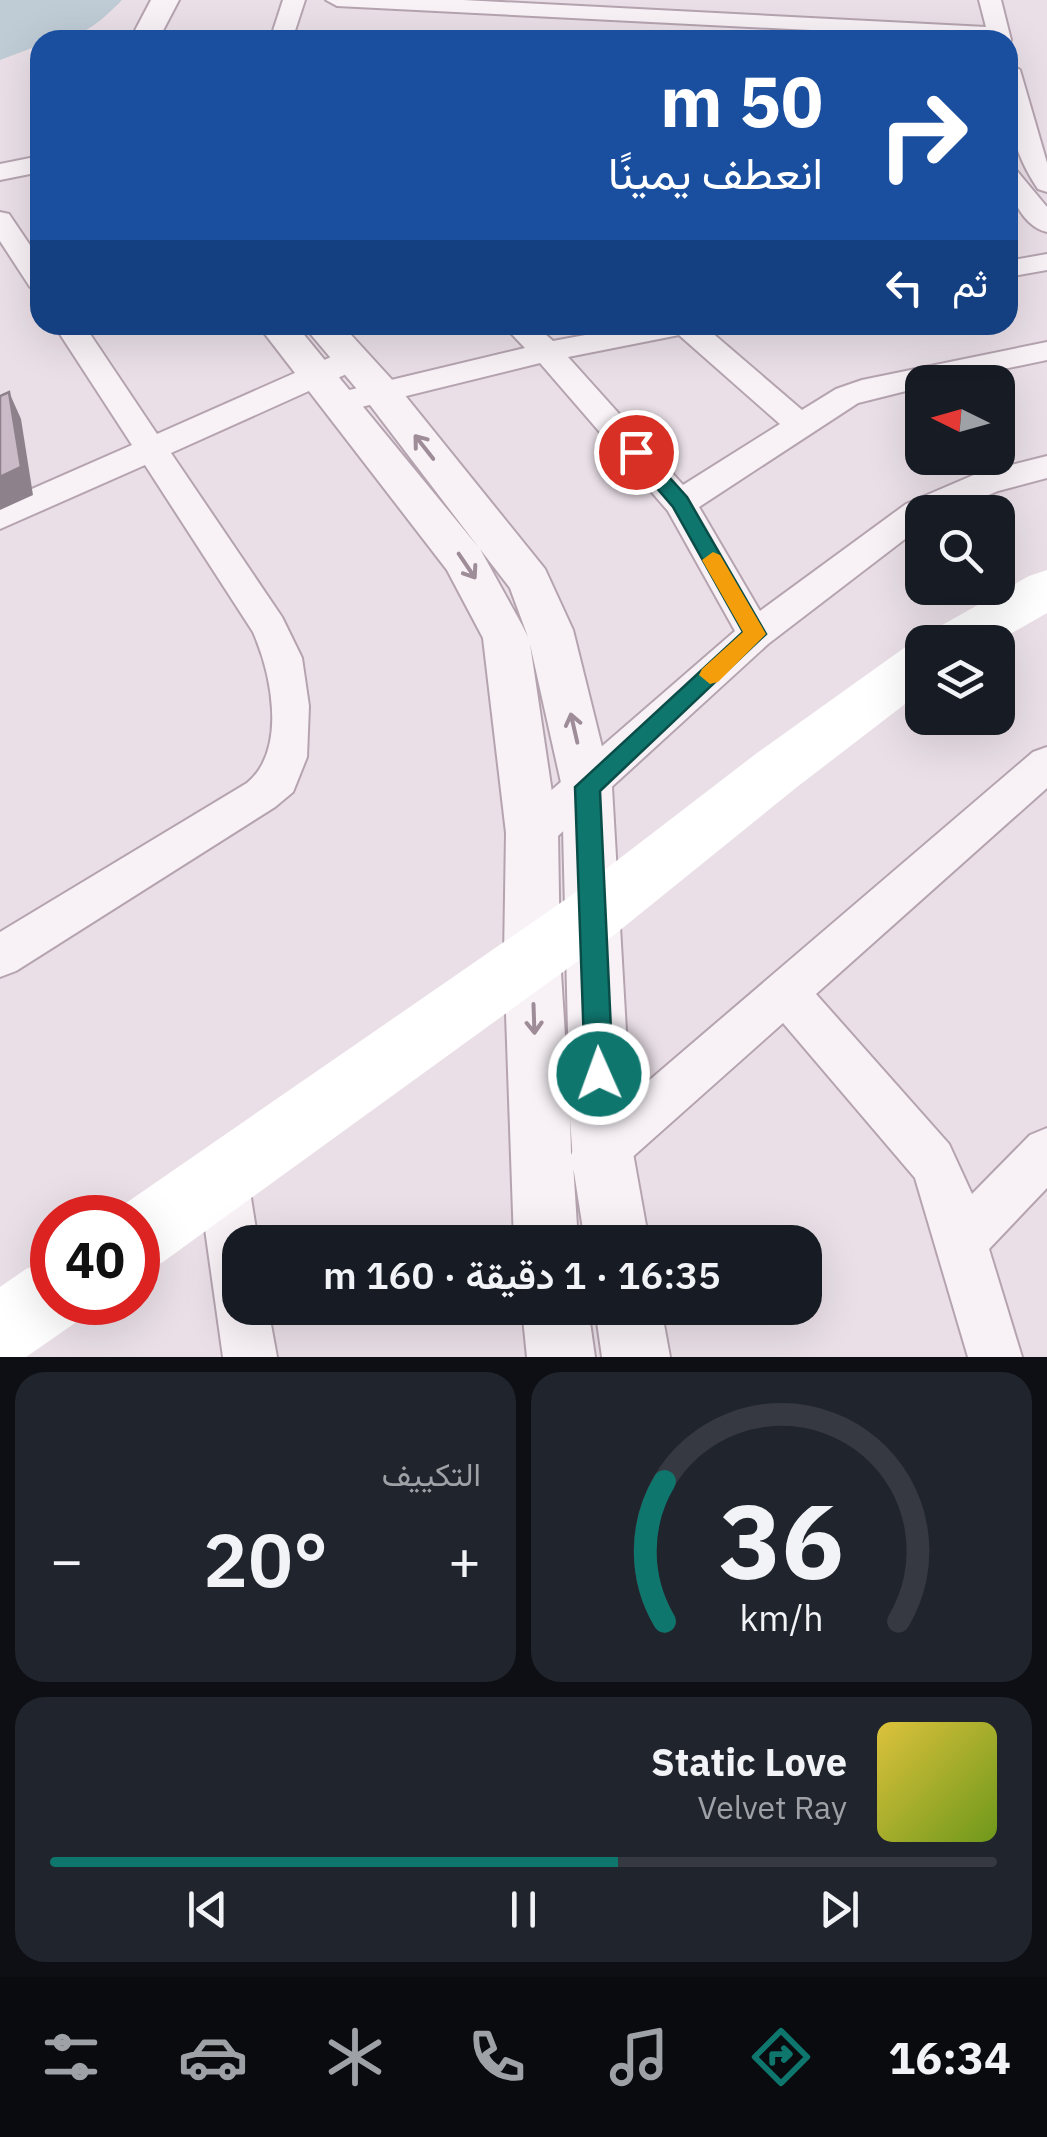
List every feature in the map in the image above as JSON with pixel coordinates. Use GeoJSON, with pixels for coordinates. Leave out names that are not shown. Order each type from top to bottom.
{"type":"FeatureCollection","features":[{"type":"Feature","properties":{"kind":"main road"},"geometry":{"type":"LineString","coordinates":[[985,625],[1047,589]]}},
{"type":"Feature","properties":{"kind":"main road"},"geometry":{"type":"LineString","coordinates":[[160,1222],[593,915],[777,770],[905,676]]}},
{"type":"Feature","properties":{"kind":"main road"},"geometry":{"type":"LineString","coordinates":[[0,1332],[30,1311]]}},
{"type":"Feature","properties":{"kind":"street"},"geometry":{"type":"LineString","coordinates":[[149,30],[165,0]]}},
{"type":"Feature","properties":{"kind":"street"},"geometry":{"type":"LineString","coordinates":[[285,30],[294,0]]}},
{"type":"Feature","properties":{"kind":"street"},"geometry":{"type":"LineString","coordinates":[[337,0],[619,16],[703,10],[775,30]]}},
{"type":"Feature","properties":{"kind":"street"},"geometry":{"type":"LineString","coordinates":[[864,0],[868,27]]}},
{"type":"Feature","properties":{"kind":"street"},"geometry":{"type":"LineString","coordinates":[[990,0],[997,30]]}},
{"type":"Feature","properties":{"kind":"street"},"geometry":{"type":"LineString","coordinates":[[618,30],[619,16]]}},
{"type":"Feature","properties":{"kind":"street"},"geometry":{"type":"LineString","coordinates":[[816,30],[868,27],[907,30]]}},
{"type":"Feature","properties":{"kind":"street"},"geometry":{"type":"LineString","coordinates":[[1018,119],[1029,172]]}},
{"type":"Feature","properties":{"kind":"street"},"geometry":{"type":"LineString","coordinates":[[0,172],[30,166]]}},
{"type":"Feature","properties":{"kind":"street"},"geometry":{"type":"LineString","coordinates":[[1018,188],[1047,224]]}},
{"type":"Feature","properties":{"kind":"street"},"geometry":{"type":"LineString","coordinates":[[0,220],[30,266]]}},
{"type":"Feature","properties":{"kind":"street"},"geometry":{"type":"LineString","coordinates":[[1018,266],[1047,262]]}},
{"type":"Feature","properties":{"kind":"street"},"geometry":{"type":"LineString","coordinates":[[0,956],[260,795],[280,780],[283,768],[290,706],[284,658],[268,626],[76,335]]}},
{"type":"Feature","properties":{"kind":"street"},"geometry":{"type":"LineString","coordinates":[[290,335],[342,371],[529,580],[550,630],[588,787],[602,1153],[614,1225]]}},
{"type":"Feature","properties":{"kind":"street"},"geometry":{"type":"LineString","coordinates":[[529,335],[680,502],[755,634]]}},
{"type":"Feature","properties":{"kind":"street"},"geometry":{"type":"LineString","coordinates":[[0,517],[151,448],[342,371],[547,352],[635,335]]}},
{"type":"Feature","properties":{"kind":"street"},"geometry":{"type":"LineString","coordinates":[[697,335],[799,424]]}},
{"type":"Feature","properties":{"kind":"street"},"geometry":{"type":"LineString","coordinates":[[680,502],[847,396],[1047,350]]}},
{"type":"Feature","properties":{"kind":"street"},"geometry":{"type":"LineString","coordinates":[[342,371],[490,602],[506,638],[532,832],[532,957],[543,1221]]}},
{"type":"Feature","properties":{"kind":"street"},"geometry":{"type":"LineString","coordinates":[[532,832],[588,787],[755,634],[918,512],[988,482],[1047,467]]}},
{"type":"Feature","properties":{"kind":"street"},"geometry":{"type":"LineString","coordinates":[[543,1221],[602,1153],[1047,764]]}},
{"type":"Feature","properties":{"kind":"street"},"geometry":{"type":"LineString","coordinates":[[784,990],[932,1161],[946,1192],[995,1357]]}},
{"type":"Feature","properties":{"kind":"street"},"geometry":{"type":"LineString","coordinates":[[961,1242],[1047,1152]]}},
{"type":"Feature","properties":{"kind":"street"},"geometry":{"type":"LineString","coordinates":[[222,1178],[229,1225]]}},
{"type":"Feature","properties":{"kind":"street"},"geometry":{"type":"LineString","coordinates":[[245,1325],[250,1357]]}},
{"type":"Feature","properties":{"kind":"street"},"geometry":{"type":"LineString","coordinates":[[557,1325],[562,1357]]}},
{"type":"Feature","properties":{"kind":"street"},"geometry":{"type":"LineString","coordinates":[[631,1325],[636,1357]]}},
{"type":"Feature","properties":{"kind":"shaded area"},"geometry":{"type":"Polygon","coordinates":[[[0,0],[122,0],[86,30],[30,30],[30,49],[0,60],[0,0]]]}},
{"type":"Feature","properties":{"kind":"building"},"geometry":{"type":"Polygon","coordinates":[[[9,392],[21,467],[0,477],[0,396],[9,392]]]}},
{"type":"Feature","properties":{"kind":"slow traffic"},"geometry":{"type":"LineString","coordinates":[[710,675],[755,634],[713,560]]}},
{"type":"Feature","properties":{"kind":"route"},"geometry":{"type":"LineString","coordinates":[[599,1074],[588,787],[755,634],[680,502],[636,452]]}}]}
